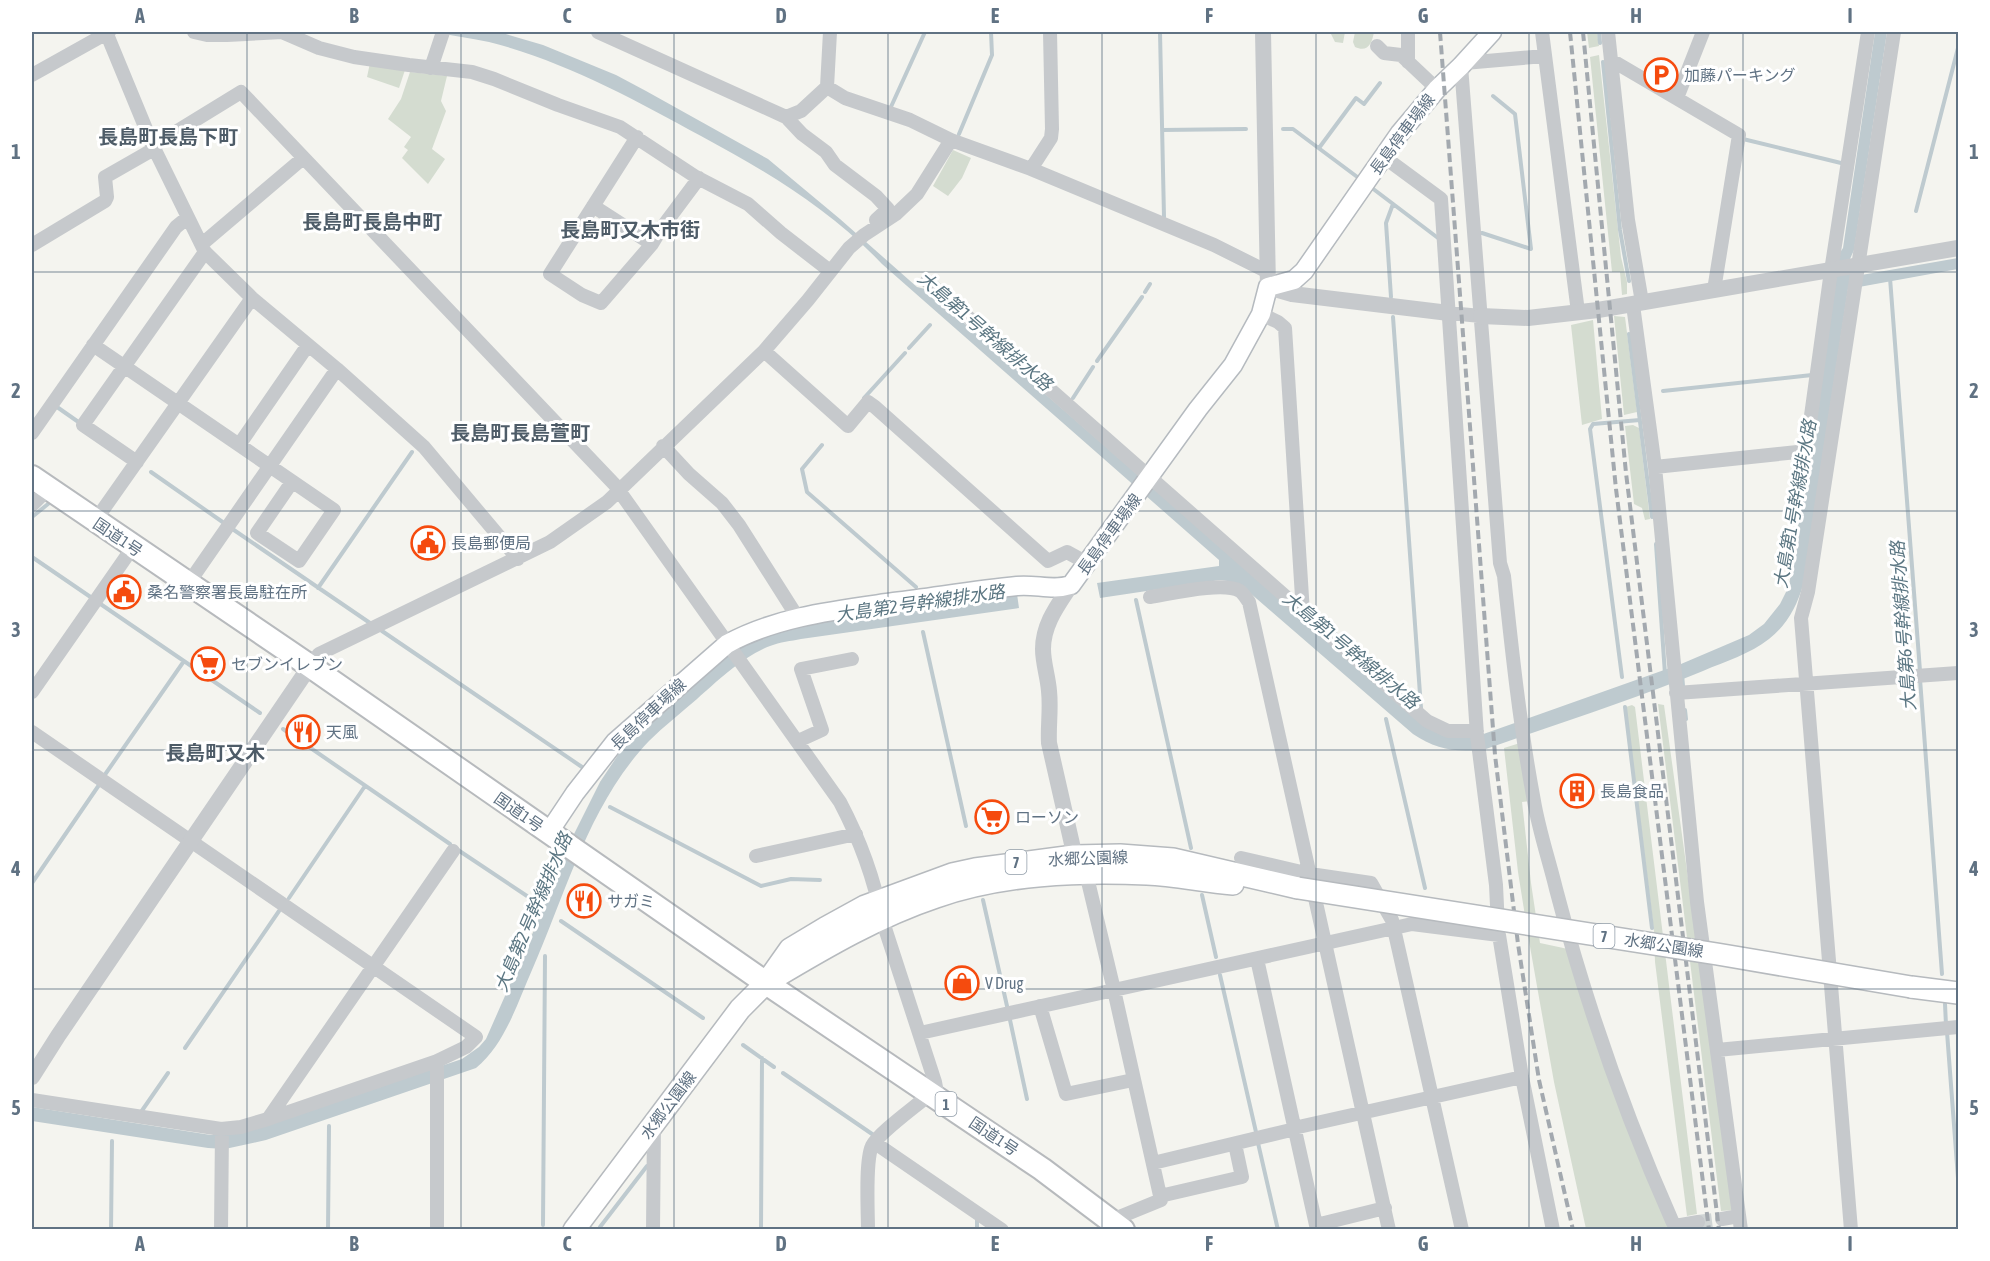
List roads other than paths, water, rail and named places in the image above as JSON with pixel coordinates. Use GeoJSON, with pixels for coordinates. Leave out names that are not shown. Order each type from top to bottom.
{"type":"FeatureCollection","features":[{"type":"Feature","properties":{"kind":"highway","name":"国道1号"},"geometry":{"type":"LineString","coordinates":[[40,483],[310,666],[766,983],[1059,1181],[1118,1225]]}},
{"type":"Feature","properties":{"kind":"main road","name":"長島停車場線"},"geometry":{"type":"LineString","coordinates":[[555,837],[575,793],[615,742],[739,637],[798,618],[1019,585],[1059,589],[1071,585],[1198,409],[1233,366],[1261,314],[1268,280],[1294,280],[1304,272],[1400,133],[1437,89],[1492,32]]}},
{"type":"Feature","properties":{"kind":"main road","name":"水郷公園線"},"geometry":{"type":"LineString","coordinates":[[580,1228],[740,1009],[766,983],[790,949],[835,922],[880,910],[952,874],[975,869],[1080,867],[1120,855],[1173,859],[1911,987],[1959,993]]}},
{"type":"Feature","properties":{"kind":"street"},"geometry":{"type":"LineString","coordinates":[[32,75],[107,32],[153,148],[186,218],[204,248],[252,298],[337,369],[424,447],[518,559]]}},
{"type":"Feature","properties":{"kind":"street"},"geometry":{"type":"LineString","coordinates":[[194,32],[207,35],[282,33],[330,51],[354,57],[472,72],[494,78],[558,105],[620,127],[699,178],[748,204],[830,272]]}},
{"type":"Feature","properties":{"kind":"street"},"geometry":{"type":"LineString","coordinates":[[32,1077],[319,654],[518,559],[567,532],[607,502],[765,351],[864,232],[888,208],[835,165],[826,152],[802,134],[786,117],[598,32]]}},
{"type":"Feature","properties":{"kind":"street"},"geometry":{"type":"LineString","coordinates":[[786,117],[801,111],[827,87],[830,32]]}},
{"type":"Feature","properties":{"kind":"street"},"geometry":{"type":"LineString","coordinates":[[1031,168],[1051,138],[1050,32]]}},
{"type":"Feature","properties":{"kind":"street"},"geometry":{"type":"LineString","coordinates":[[1263,32],[1268,280]]}},
{"type":"Feature","properties":{"kind":"street"},"geometry":{"type":"LineString","coordinates":[[1408,32],[1408,62]]}},
{"type":"Feature","properties":{"kind":"street"},"geometry":{"type":"LineString","coordinates":[[1542,32],[1578,312]]}},
{"type":"Feature","properties":{"kind":"street"},"geometry":{"type":"LineString","coordinates":[[1608,32],[1655,467],[1696,902],[1740,1223],[1722,1219]]}},
{"type":"Feature","properties":{"kind":"street"},"geometry":{"type":"LineString","coordinates":[[1677,98],[1703,32]]}},
{"type":"Feature","properties":{"kind":"street"},"geometry":{"type":"LineString","coordinates":[[1801,488],[1868,32]]}},
{"type":"Feature","properties":{"kind":"street"},"geometry":{"type":"LineString","coordinates":[[1851,1230],[1801,618],[1808,592],[1855,269],[1894,32]]}},
{"type":"Feature","properties":{"kind":"street"},"geometry":{"type":"LineString","coordinates":[[431,68],[442,37]]}},
{"type":"Feature","properties":{"kind":"street"},"geometry":{"type":"LineString","coordinates":[[1377,46],[1384,53],[1401,55],[1437,89]]}},
{"type":"Feature","properties":{"kind":"street"},"geometry":{"type":"LineString","coordinates":[[1545,56],[1463,64],[1500,563],[1504,576],[1519,719],[1543,845],[1604,1051],[1646,1163],[1673,1223],[1681,1225],[1698,1222]]}},
{"type":"Feature","properties":{"kind":"street"},"geometry":{"type":"LineString","coordinates":[[1612,63],[1618,64],[1739,135],[1714,290]]}},
{"type":"Feature","properties":{"kind":"street"},"geometry":{"type":"LineString","coordinates":[[827,87],[844,98],[910,120],[951,140],[1031,168],[1214,245],[1292,294],[1449,313],[1528,318],[1638,303],[1832,270],[1855,269],[1959,248]]}},
{"type":"Feature","properties":{"kind":"street"},"geometry":{"type":"LineString","coordinates":[[32,245],[105,201],[107,188],[105,177],[241,92],[302,159],[615,485],[840,801],[856,834],[935,1082],[935,1096],[872,1145],[869,1166],[868,1230]]}},
{"type":"Feature","properties":{"kind":"street"},"geometry":{"type":"LineString","coordinates":[[636,137],[550,274],[582,295],[601,303],[652,244],[699,178]]}},
{"type":"Feature","properties":{"kind":"street"},"geometry":{"type":"LineString","coordinates":[[860,239],[896,214],[918,194],[951,140]]}},
{"type":"Feature","properties":{"kind":"street"},"geometry":{"type":"LineString","coordinates":[[1384,157],[1441,199],[1479,756],[1496,885],[1499,935],[1522,1077],[1553,1230]]}},
{"type":"Feature","properties":{"kind":"street"},"geometry":{"type":"LineString","coordinates":[[137,462],[83,425],[204,248],[302,159]]}},
{"type":"Feature","properties":{"kind":"street"},"geometry":{"type":"LineString","coordinates":[[593,206],[652,244]]}},
{"type":"Feature","properties":{"kind":"street"},"geometry":{"type":"LineString","coordinates":[[32,434],[176,227],[186,218]]}},
{"type":"Feature","properties":{"kind":"street"},"geometry":{"type":"LineString","coordinates":[[927,281],[1266,583],[1427,722],[1448,731],[1477,733]]}},
{"type":"Feature","properties":{"kind":"street"},"geometry":{"type":"LineString","coordinates":[[95,521],[252,298]]}},
{"type":"Feature","properties":{"kind":"street"},"geometry":{"type":"LineString","coordinates":[[1261,314],[1285,328],[1302,613]]}},
{"type":"Feature","properties":{"kind":"street"},"geometry":{"type":"LineString","coordinates":[[93,345],[334,510],[299,561],[257,533],[292,482]]}},
{"type":"Feature","properties":{"kind":"street"},"geometry":{"type":"LineString","coordinates":[[239,445],[308,345]]}},
{"type":"Feature","properties":{"kind":"street"},"geometry":{"type":"LineString","coordinates":[[765,351],[848,426],[868,402],[875,406],[1048,561],[1067,552],[1087,563]]}},
{"type":"Feature","properties":{"kind":"street"},"geometry":{"type":"LineString","coordinates":[[188,584],[337,369]]}},
{"type":"Feature","properties":{"kind":"street"},"geometry":{"type":"LineString","coordinates":[[663,446],[689,474],[722,503],[740,525],[798,618]]}},
{"type":"Feature","properties":{"kind":"street"},"geometry":{"type":"LineString","coordinates":[[1655,467],[1807,451]]}},
{"type":"Feature","properties":{"kind":"street"},"geometry":{"type":"LineString","coordinates":[[32,505],[40,483]]}},
{"type":"Feature","properties":{"kind":"street"},"geometry":{"type":"LineString","coordinates":[[32,692],[133,547]]}},
{"type":"Feature","properties":{"kind":"street"},"geometry":{"type":"LineString","coordinates":[[1250,600],[1266,583]]}},
{"type":"Feature","properties":{"kind":"street"},"geometry":{"type":"LineString","coordinates":[[1071,585],[1051,615],[1045,632],[1043,649],[1049,691],[1049,743],[1114,990],[1161,1200],[1118,1225]]}},
{"type":"Feature","properties":{"kind":"street"},"geometry":{"type":"LineString","coordinates":[[1150,597],[1207,588],[1230,588],[1239,591],[1250,600],[1304,881],[1325,944],[1389,1230]]}},
{"type":"Feature","properties":{"kind":"street"},"geometry":{"type":"LineString","coordinates":[[798,741],[822,730],[801,669],[852,659]]}},
{"type":"Feature","properties":{"kind":"street"},"geometry":{"type":"LineString","coordinates":[[1676,689],[1806,684],[1959,673]]}},
{"type":"Feature","properties":{"kind":"street"},"geometry":{"type":"LineString","coordinates":[[32,732],[476,1036],[466,1047],[437,1062],[241,1127],[221,1129],[32,1100]]}},
{"type":"Feature","properties":{"kind":"street"},"geometry":{"type":"LineString","coordinates":[[756,856],[856,834]]}},
{"type":"Feature","properties":{"kind":"street"},"geometry":{"type":"LineString","coordinates":[[268,1119],[453,851]]}},
{"type":"Feature","properties":{"kind":"street"},"geometry":{"type":"LineString","coordinates":[[1240,858],[1304,881],[1371,883],[1392,920],[1462,1230]]}},
{"type":"Feature","properties":{"kind":"street"},"geometry":{"type":"LineString","coordinates":[[920,1033],[1412,924],[1499,935]]}},
{"type":"Feature","properties":{"kind":"street"},"geometry":{"type":"LineString","coordinates":[[1257,959],[1316,1227],[1385,1208]]}},
{"type":"Feature","properties":{"kind":"street"},"geometry":{"type":"LineString","coordinates":[[1041,1006],[1066,1094],[1133,1080]]}},
{"type":"Feature","properties":{"kind":"street"},"geometry":{"type":"LineString","coordinates":[[1717,1050],[1951,1028]]}},
{"type":"Feature","properties":{"kind":"street"},"geometry":{"type":"LineString","coordinates":[[437,1062],[437,1230]]}},
{"type":"Feature","properties":{"kind":"street"},"geometry":{"type":"LineString","coordinates":[[1152,1163],[1468,1087],[1522,1077]]}},
{"type":"Feature","properties":{"kind":"street"},"geometry":{"type":"LineString","coordinates":[[653,1230],[654,1124]]}},
{"type":"Feature","properties":{"kind":"street"},"geometry":{"type":"LineString","coordinates":[[220,1230],[222,1130]]}},
{"type":"Feature","properties":{"kind":"street"},"geometry":{"type":"LineString","coordinates":[[878,1139],[1002,1230]]}},
{"type":"Feature","properties":{"kind":"street"},"geometry":{"type":"LineString","coordinates":[[1160,1196],[1242,1177],[1235,1144]]}},
{"type":"Feature","properties":{"kind":"waterway"},"geometry":{"type":"LineString","coordinates":[[890,109],[925,32]]}},
{"type":"Feature","properties":{"kind":"waterway"},"geometry":{"type":"LineString","coordinates":[[959,134],[992,55],[991,32]]}},
{"type":"Feature","properties":{"kind":"waterway"},"geometry":{"type":"LineString","coordinates":[[1160,32],[1164,217]]}},
{"type":"Feature","properties":{"kind":"waterway"},"geometry":{"type":"LineString","coordinates":[[1599,32],[1600,43]]}},
{"type":"Feature","properties":{"kind":"waterway"},"geometry":{"type":"LineString","coordinates":[[1916,211],[1958,48]]}},
{"type":"Feature","properties":{"kind":"waterway"},"geometry":{"type":"LineString","coordinates":[[1603,62],[1620,230],[1629,281]]}},
{"type":"Feature","properties":{"kind":"waterway"},"geometry":{"type":"LineString","coordinates":[[1319,148],[1356,98],[1364,104],[1380,83]]}},
{"type":"Feature","properties":{"kind":"waterway"},"geometry":{"type":"LineString","coordinates":[[1482,233],[1531,249],[1515,114],[1493,96]]}},
{"type":"Feature","properties":{"kind":"waterway"},"geometry":{"type":"LineString","coordinates":[[1162,130],[1246,129]]}},
{"type":"Feature","properties":{"kind":"waterway"},"geometry":{"type":"LineString","coordinates":[[1283,129],[1293,129],[1360,179]]}},
{"type":"Feature","properties":{"kind":"waterway"},"geometry":{"type":"LineString","coordinates":[[1743,139],[1841,163]]}},
{"type":"Feature","properties":{"kind":"waterway"},"geometry":{"type":"LineString","coordinates":[[1372,188],[1438,238]]}},
{"type":"Feature","properties":{"kind":"waterway"},"geometry":{"type":"LineString","coordinates":[[1391,297],[1386,223],[1393,204]]}},
{"type":"Feature","properties":{"kind":"waterway","name":"大島第6号幹線排水路"},"geometry":{"type":"LineString","coordinates":[[1890,278],[1920,671]]}},
{"type":"Feature","properties":{"kind":"waterway"},"geometry":{"type":"LineString","coordinates":[[1145,292],[1150,284]]}},
{"type":"Feature","properties":{"kind":"waterway"},"geometry":{"type":"LineString","coordinates":[[1097,361],[1142,297]]}},
{"type":"Feature","properties":{"kind":"waterway","name":"大島第1号幹線排水路"},"geometry":{"type":"LineString","coordinates":[[1393,317],[1421,708]]}},
{"type":"Feature","properties":{"kind":"waterway"},"geometry":{"type":"LineString","coordinates":[[909,348],[930,325]]}},
{"type":"Feature","properties":{"kind":"waterway"},"geometry":{"type":"LineString","coordinates":[[1629,334],[1652,517]]}},
{"type":"Feature","properties":{"kind":"waterway"},"geometry":{"type":"LineString","coordinates":[[864,398],[905,353]]}},
{"type":"Feature","properties":{"kind":"waterway"},"geometry":{"type":"LineString","coordinates":[[1073,398],[1093,367]]}},
{"type":"Feature","properties":{"kind":"waterway"},"geometry":{"type":"LineString","coordinates":[[1663,391],[1812,375]]}},
{"type":"Feature","properties":{"kind":"waterway"},"geometry":{"type":"LineString","coordinates":[[57,407],[77,421]]}},
{"type":"Feature","properties":{"kind":"waterway"},"geometry":{"type":"LineString","coordinates":[[1622,677],[1590,429],[1593,424],[1640,420]]}},
{"type":"Feature","properties":{"kind":"waterway","name":"大島第2号幹線排水路"},"geometry":{"type":"LineString","coordinates":[[822,445],[802,469],[807,492],[916,587]]}},
{"type":"Feature","properties":{"kind":"waterway"},"geometry":{"type":"LineString","coordinates":[[318,588],[412,452]]}},
{"type":"Feature","properties":{"kind":"waterway"},"geometry":{"type":"LineString","coordinates":[[151,472],[224,523]]}},
{"type":"Feature","properties":{"kind":"waterway"},"geometry":{"type":"LineString","coordinates":[[32,517],[48,504]]}},
{"type":"Feature","properties":{"kind":"waterway"},"geometry":{"type":"LineString","coordinates":[[231,528],[370,623]]}},
{"type":"Feature","properties":{"kind":"waterway"},"geometry":{"type":"LineString","coordinates":[[1656,544],[1665,674]]}},
{"type":"Feature","properties":{"kind":"waterway"},"geometry":{"type":"LineString","coordinates":[[32,557],[92,598]]}},
{"type":"Feature","properties":{"kind":"waterway"},"geometry":{"type":"LineString","coordinates":[[1136,600],[1191,848]]}},
{"type":"Feature","properties":{"kind":"waterway"},"geometry":{"type":"LineString","coordinates":[[99,603],[260,713]]}},
{"type":"Feature","properties":{"kind":"waterway"},"geometry":{"type":"LineString","coordinates":[[382,631],[582,767]]}},
{"type":"Feature","properties":{"kind":"waterway"},"geometry":{"type":"LineString","coordinates":[[923,632],[966,826]]}},
{"type":"Feature","properties":{"kind":"waterway"},"geometry":{"type":"LineString","coordinates":[[104,776],[184,661]]}},
{"type":"Feature","properties":{"kind":"waterway"},"geometry":{"type":"LineString","coordinates":[[1682,674],[1683,686]]}},
{"type":"Feature","properties":{"kind":"waterway","name":"大島第6号幹線排水路"},"geometry":{"type":"LineString","coordinates":[[1920,679],[1942,974]]}},
{"type":"Feature","properties":{"kind":"waterway"},"geometry":{"type":"LineString","coordinates":[[1625,707],[1652,928]]}},
{"type":"Feature","properties":{"kind":"waterway"},"geometry":{"type":"LineString","coordinates":[[1685,710],[1686,719]]}},
{"type":"Feature","properties":{"kind":"waterway"},"geometry":{"type":"LineString","coordinates":[[1386,719],[1425,888]]}},
{"type":"Feature","properties":{"kind":"waterway"},"geometry":{"type":"LineString","coordinates":[[283,729],[450,844]]}},
{"type":"Feature","properties":{"kind":"waterway"},"geometry":{"type":"LineString","coordinates":[[32,883],[99,785]]}},
{"type":"Feature","properties":{"kind":"waterway"},"geometry":{"type":"LineString","coordinates":[[289,898],[365,786]]}},
{"type":"Feature","properties":{"kind":"waterway"},"geometry":{"type":"LineString","coordinates":[[610,807],[761,886],[791,879],[820,880]]}},
{"type":"Feature","properties":{"kind":"waterway","name":"大島第2号幹線排水路"},"geometry":{"type":"LineString","coordinates":[[458,850],[536,902]]}},
{"type":"Feature","properties":{"kind":"waterway"},"geometry":{"type":"LineString","coordinates":[[1202,895],[1216,957]]}},
{"type":"Feature","properties":{"kind":"waterway"},"geometry":{"type":"LineString","coordinates":[[983,900],[1007,1006]]}},
{"type":"Feature","properties":{"kind":"waterway"},"geometry":{"type":"LineString","coordinates":[[185,1048],[279,911]]}},
{"type":"Feature","properties":{"kind":"waterway"},"geometry":{"type":"LineString","coordinates":[[561,921],[703,1018]]}},
{"type":"Feature","properties":{"kind":"waterway"},"geometry":{"type":"LineString","coordinates":[[543,1225],[545,956]]}},
{"type":"Feature","properties":{"kind":"waterway"},"geometry":{"type":"LineString","coordinates":[[1220,975],[1256,1132]]}},
{"type":"Feature","properties":{"kind":"waterway","name":"大島第6号幹線排水路"},"geometry":{"type":"LineString","coordinates":[[1945,1004],[1946,1025]]}},
{"type":"Feature","properties":{"kind":"waterway"},"geometry":{"type":"LineString","coordinates":[[1010,1020],[1027,1099]]}},
{"type":"Feature","properties":{"kind":"waterway","name":"大島第6号幹線排水路"},"geometry":{"type":"LineString","coordinates":[[1947,1032],[1958,1178]]}},
{"type":"Feature","properties":{"kind":"waterway"},"geometry":{"type":"LineString","coordinates":[[743,1045],[774,1067]]}},
{"type":"Feature","properties":{"kind":"waterway"},"geometry":{"type":"LineString","coordinates":[[761,1229],[762,1058]]}},
{"type":"Feature","properties":{"kind":"waterway"},"geometry":{"type":"LineString","coordinates":[[141,1112],[168,1073]]}},
{"type":"Feature","properties":{"kind":"waterway"},"geometry":{"type":"LineString","coordinates":[[783,1073],[875,1136]]}},
{"type":"Feature","properties":{"kind":"waterway"},"geometry":{"type":"LineString","coordinates":[[328,1230],[329,1126]]}},
{"type":"Feature","properties":{"kind":"waterway"},"geometry":{"type":"LineString","coordinates":[[111,1230],[112,1141]]}},
{"type":"Feature","properties":{"kind":"waterway"},"geometry":{"type":"LineString","coordinates":[[1258,1143],[1278,1230]]}},
{"type":"Feature","properties":{"kind":"waterway"},"geometry":{"type":"LineString","coordinates":[[600,1227],[647,1166]]}},
{"type":"Feature","properties":{"kind":"waterway"},"geometry":{"type":"LineString","coordinates":[[977,1220],[977,1230]]}},
{"type":"Feature","properties":{"kind":"tunnel"},"geometry":{"type":"LineString","coordinates":[[1698,1222],[1722,1219]]}},
{"type":"Feature","properties":{"kind":"railway"},"geometry":{"type":"LineString","coordinates":[[1440,32],[1495,755],[1518,944],[1539,1080],[1573,1230]]}},
{"type":"Feature","properties":{"kind":"railway"},"geometry":{"type":"LineString","coordinates":[[1570,32],[1616,489],[1709,1230]]}},
{"type":"Feature","properties":{"kind":"railway"},"geometry":{"type":"LineString","coordinates":[[1583,32],[1626,473],[1719,1230]]}},
{"type":"Feature","properties":{"kind":"place","name":"加藤パーキング"},"geometry":{"type":"Point","coordinates":[1661,75]}},
{"type":"Feature","properties":{"kind":"place","name":"長島郵便局"},"geometry":{"type":"Point","coordinates":[428,543]}},
{"type":"Feature","properties":{"kind":"place","name":"桑名警察署長島駐在所"},"geometry":{"type":"Point","coordinates":[124,592]}},
{"type":"Feature","properties":{"kind":"place","name":"セブンイレブン"},"geometry":{"type":"Point","coordinates":[208,664]}},
{"type":"Feature","properties":{"kind":"place","name":"天風"},"geometry":{"type":"Point","coordinates":[303,732]}},
{"type":"Feature","properties":{"kind":"place","name":"長島食品"},"geometry":{"type":"Point","coordinates":[1577,791]}},
{"type":"Feature","properties":{"kind":"place","name":"ローソン"},"geometry":{"type":"Point","coordinates":[992,817]}},
{"type":"Feature","properties":{"kind":"place","name":"サガミ"},"geometry":{"type":"Point","coordinates":[584,901]}},
{"type":"Feature","properties":{"kind":"place","name":"V Drug"},"geometry":{"type":"Point","coordinates":[962,983]}},
{"type":"Feature","properties":{"kind":"district","name":"長島町長島下町"},"geometry":{"type":"Point","coordinates":[168,136]}},
{"type":"Feature","properties":{"kind":"district","name":"長島町長島中町"},"geometry":{"type":"Point","coordinates":[372,221]}},
{"type":"Feature","properties":{"kind":"district","name":"長島町又木市街"},"geometry":{"type":"Point","coordinates":[630,229]}},
{"type":"Feature","properties":{"kind":"district","name":"長島町長島萱町"},"geometry":{"type":"Point","coordinates":[520,432]}},
{"type":"Feature","properties":{"kind":"district","name":"長島町又木"},"geometry":{"type":"Point","coordinates":[215,752]}}]}
